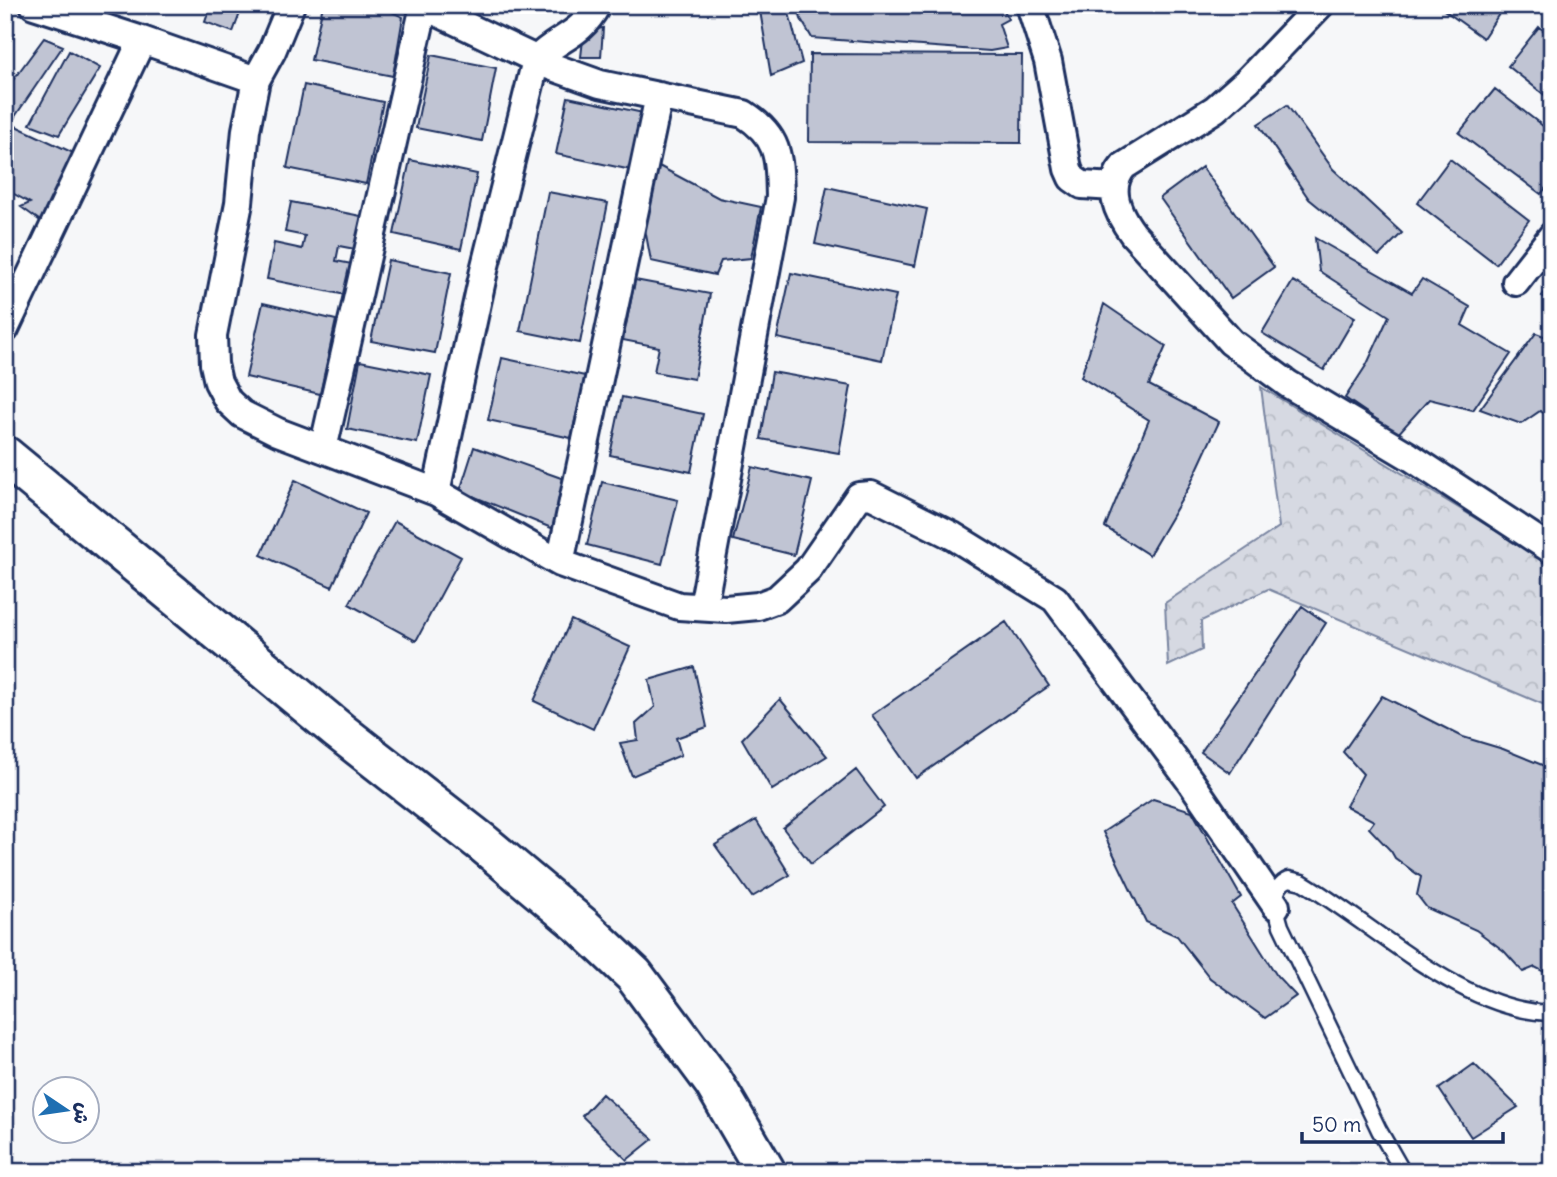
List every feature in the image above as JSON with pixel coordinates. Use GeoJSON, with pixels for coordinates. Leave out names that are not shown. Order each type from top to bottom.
{"type":"FeatureCollection","features":[{"type":"Feature","properties":{"kind":"main road"},"geometry":{"type":"LineString","coordinates":[[5,456],[339,731],[494,852],[582,926],[634,975],[713,1083],[765,1172]]}},
{"type":"Feature","properties":{"kind":"street"},"geometry":{"type":"LineString","coordinates":[[290,5],[272,51],[256,80],[246,130],[239,203],[213,335],[218,382],[228,401],[242,414],[278,432],[436,492],[560,564],[680,606],[726,609],[758,606],[777,599],[808,570],[859,496],[871,495],[953,536],[1055,599],[1191,782],[1276,906]]}},
{"type":"Feature","properties":{"kind":"street"},"geometry":{"type":"LineString","coordinates":[[436,492],[485,266],[536,60],[544,51],[579,30],[597,5]]}},
{"type":"Feature","properties":{"kind":"street"},"geometry":{"type":"LineString","coordinates":[[1030,5],[1051,72],[1063,150],[1070,174],[1082,185],[1114,187]]}},
{"type":"Feature","properties":{"kind":"street"},"geometry":{"type":"LineString","coordinates":[[1320,5],[1248,80],[1215,109],[1124,166],[1114,187],[1117,207],[1133,234],[1231,342],[1288,384],[1409,456],[1552,550]]}},
{"type":"Feature","properties":{"kind":"street"},"geometry":{"type":"LineString","coordinates":[[39,6],[256,80]]}},
{"type":"Feature","properties":{"kind":"street"},"geometry":{"type":"LineString","coordinates":[[323,449],[423,6],[536,60],[600,84],[744,114],[761,125],[772,141],[779,158],[780,197],[703,607]]}},
{"type":"Feature","properties":{"kind":"street"},"geometry":{"type":"LineString","coordinates":[[5,329],[142,40]]}},
{"type":"Feature","properties":{"kind":"street"},"geometry":{"type":"LineString","coordinates":[[560,564],[659,96]]}},
{"type":"Feature","properties":{"kind":"street"},"geometry":{"type":"LineString","coordinates":[[1516,282],[1552,236]]}},
{"type":"Feature","properties":{"kind":"lane"},"geometry":{"type":"LineString","coordinates":[[1403,1172],[1379,1130],[1281,926],[1276,906],[1277,893],[1282,883],[1289,879],[1302,882],[1442,977],[1503,1005],[1552,1013]]}},
{"type":"Feature","properties":{"kind":"green space"},"geometry":{"type":"Polygon","coordinates":[[[1261,387],[1552,565],[1552,708],[1268,589],[1201,621],[1202,650],[1168,666],[1165,603],[1279,527],[1261,387]]]}},
{"type":"Feature","properties":{"kind":"building"},"geometry":{"type":"Polygon","coordinates":[[[211,5],[243,5],[233,32],[205,22],[211,5]]]}},
{"type":"Feature","properties":{"kind":"building"},"geometry":{"type":"Polygon","coordinates":[[[323,5],[377,5],[403,17],[393,76],[311,60],[323,5]]]}},
{"type":"Feature","properties":{"kind":"building"},"geometry":{"type":"Polygon","coordinates":[[[759,5],[787,5],[802,63],[771,76],[759,5]]]}},
{"type":"Feature","properties":{"kind":"building"},"geometry":{"type":"Polygon","coordinates":[[[797,5],[1002,5],[1008,19],[999,24],[1007,48],[990,51],[812,38],[801,19],[797,5]]]}},
{"type":"Feature","properties":{"kind":"building"},"geometry":{"type":"Polygon","coordinates":[[[1437,5],[1505,5],[1483,38],[1437,5]]]}},
{"type":"Feature","properties":{"kind":"building"},"geometry":{"type":"Polygon","coordinates":[[[1539,27],[1552,37],[1552,101],[1508,66],[1539,27]]]}},
{"type":"Feature","properties":{"kind":"building"},"geometry":{"type":"Polygon","coordinates":[[[603,28],[601,57],[581,57],[584,31],[603,28]]]}},
{"type":"Feature","properties":{"kind":"building"},"geometry":{"type":"Polygon","coordinates":[[[5,35],[13,38],[5,62],[5,35]]]}},
{"type":"Feature","properties":{"kind":"building"},"geometry":{"type":"Polygon","coordinates":[[[44,38],[63,46],[14,118],[5,104],[5,91],[44,38]]]}},
{"type":"Feature","properties":{"kind":"building"},"geometry":{"type":"Polygon","coordinates":[[[69,51],[100,68],[59,135],[30,124],[69,51]]]}},
{"type":"Feature","properties":{"kind":"building"},"geometry":{"type":"Polygon","coordinates":[[[810,54],[1022,55],[1021,143],[809,142],[810,54]]]}},
{"type":"Feature","properties":{"kind":"building"},"geometry":{"type":"Polygon","coordinates":[[[431,55],[496,68],[482,141],[416,128],[431,55]]]}},
{"type":"Feature","properties":{"kind":"building"},"geometry":{"type":"Polygon","coordinates":[[[304,85],[383,102],[366,184],[287,168],[304,85]]]}},
{"type":"Feature","properties":{"kind":"building"},"geometry":{"type":"Polygon","coordinates":[[[1495,89],[1552,133],[1552,180],[1541,194],[1459,133],[1495,89]]]}},
{"type":"Feature","properties":{"kind":"building"},"geometry":{"type":"Polygon","coordinates":[[[568,97],[648,114],[636,171],[556,154],[568,97]]]}},
{"type":"Feature","properties":{"kind":"building"},"geometry":{"type":"Polygon","coordinates":[[[1287,105],[1333,169],[1402,233],[1379,256],[1309,199],[1258,124],[1287,105]]]}},
{"type":"Feature","properties":{"kind":"building"},"geometry":{"type":"Polygon","coordinates":[[[5,121],[80,156],[46,225],[21,207],[30,203],[5,189],[5,121]]]}},
{"type":"Feature","properties":{"kind":"building"},"geometry":{"type":"Polygon","coordinates":[[[1450,159],[1529,220],[1496,264],[1417,203],[1450,159]]]}},
{"type":"Feature","properties":{"kind":"building"},"geometry":{"type":"Polygon","coordinates":[[[410,160],[477,174],[461,249],[394,234],[410,160]]]}},
{"type":"Feature","properties":{"kind":"building"},"geometry":{"type":"Polygon","coordinates":[[[657,165],[719,198],[761,207],[751,258],[721,261],[715,275],[651,261],[644,224],[657,165]]]}},
{"type":"Feature","properties":{"kind":"building"},"geometry":{"type":"Polygon","coordinates":[[[1202,167],[1274,267],[1231,298],[1160,198],[1202,167]]]}},
{"type":"Feature","properties":{"kind":"building"},"geometry":{"type":"Polygon","coordinates":[[[827,187],[927,209],[915,266],[815,244],[827,187]]]}},
{"type":"Feature","properties":{"kind":"building"},"geometry":{"type":"Polygon","coordinates":[[[548,192],[608,203],[580,343],[520,331],[548,192]]]}},
{"type":"Feature","properties":{"kind":"building"},"geometry":{"type":"Polygon","coordinates":[[[291,202],[361,216],[355,249],[339,246],[336,261],[352,264],[346,295],[267,279],[274,243],[302,249],[305,236],[285,232],[291,202]]]}},
{"type":"Feature","properties":{"kind":"building"},"geometry":{"type":"Polygon","coordinates":[[[1315,238],[1412,293],[1422,279],[1470,307],[1462,325],[1511,354],[1473,410],[1429,399],[1398,434],[1345,398],[1367,364],[1389,316],[1319,271],[1315,238]]]}},
{"type":"Feature","properties":{"kind":"building"},"geometry":{"type":"Polygon","coordinates":[[[388,260],[451,273],[435,353],[371,341],[388,260]]]}},
{"type":"Feature","properties":{"kind":"building"},"geometry":{"type":"Polygon","coordinates":[[[791,273],[896,295],[882,360],[777,338],[791,273]]]}},
{"type":"Feature","properties":{"kind":"building"},"geometry":{"type":"Polygon","coordinates":[[[635,280],[710,294],[694,379],[654,372],[659,347],[623,340],[635,280]]]}},
{"type":"Feature","properties":{"kind":"building"},"geometry":{"type":"Polygon","coordinates":[[[1293,281],[1355,317],[1324,370],[1262,333],[1293,281]]]}},
{"type":"Feature","properties":{"kind":"building"},"geometry":{"type":"Polygon","coordinates":[[[1552,282],[1552,302],[1542,296],[1552,282]]]}},
{"type":"Feature","properties":{"kind":"building"},"geometry":{"type":"Polygon","coordinates":[[[263,303],[336,320],[320,394],[246,377],[263,303]]]}},
{"type":"Feature","properties":{"kind":"building"},"geometry":{"type":"Polygon","coordinates":[[[1104,304],[1166,346],[1149,385],[1219,422],[1189,487],[1149,555],[1105,527],[1149,420],[1081,377],[1104,304]]]}},
{"type":"Feature","properties":{"kind":"building"},"geometry":{"type":"Polygon","coordinates":[[[1536,333],[1552,339],[1552,417],[1540,411],[1521,424],[1480,409],[1536,333]]]}},
{"type":"Feature","properties":{"kind":"building"},"geometry":{"type":"Polygon","coordinates":[[[502,358],[585,376],[571,438],[488,420],[502,358]]]}},
{"type":"Feature","properties":{"kind":"building"},"geometry":{"type":"Polygon","coordinates":[[[360,361],[431,375],[417,443],[347,429],[360,361]]]}},
{"type":"Feature","properties":{"kind":"building"},"geometry":{"type":"Polygon","coordinates":[[[772,372],[851,386],[839,453],[761,439],[772,372]]]}},
{"type":"Feature","properties":{"kind":"building"},"geometry":{"type":"Polygon","coordinates":[[[622,397],[703,414],[691,472],[610,455],[622,397]]]}},
{"type":"Feature","properties":{"kind":"building"},"geometry":{"type":"Polygon","coordinates":[[[474,447],[564,479],[554,529],[460,491],[474,447]]]}},
{"type":"Feature","properties":{"kind":"building"},"geometry":{"type":"Polygon","coordinates":[[[752,467],[812,481],[794,555],[733,540],[752,467]]]}},
{"type":"Feature","properties":{"kind":"building"},"geometry":{"type":"Polygon","coordinates":[[[295,480],[366,513],[332,587],[261,555],[295,480]]]}},
{"type":"Feature","properties":{"kind":"building"},"geometry":{"type":"Polygon","coordinates":[[[602,482],[678,500],[662,564],[587,545],[602,482]]]}},
{"type":"Feature","properties":{"kind":"building"},"geometry":{"type":"Polygon","coordinates":[[[395,521],[461,557],[416,641],[349,604],[395,521]]]}},
{"type":"Feature","properties":{"kind":"building"},"geometry":{"type":"Polygon","coordinates":[[[1302,606],[1326,623],[1230,773],[1201,752],[1302,606]]]}},
{"type":"Feature","properties":{"kind":"building"},"geometry":{"type":"Polygon","coordinates":[[[571,620],[630,647],[593,729],[534,701],[571,620]]]}},
{"type":"Feature","properties":{"kind":"building"},"geometry":{"type":"Polygon","coordinates":[[[1006,622],[1049,686],[916,778],[872,715],[1006,622]]]}},
{"type":"Feature","properties":{"kind":"building"},"geometry":{"type":"Polygon","coordinates":[[[694,667],[707,727],[676,738],[681,755],[632,776],[620,743],[638,740],[636,724],[655,707],[649,680],[694,667]]]}},
{"type":"Feature","properties":{"kind":"building"},"geometry":{"type":"Polygon","coordinates":[[[1382,696],[1463,737],[1503,749],[1552,769],[1552,976],[1535,967],[1523,972],[1504,951],[1476,930],[1427,908],[1417,895],[1421,877],[1395,858],[1369,828],[1374,821],[1346,806],[1363,774],[1343,752],[1382,696]]]}},
{"type":"Feature","properties":{"kind":"building"},"geometry":{"type":"Polygon","coordinates":[[[780,699],[827,756],[772,790],[742,739],[780,699]]]}},
{"type":"Feature","properties":{"kind":"building"},"geometry":{"type":"Polygon","coordinates":[[[856,770],[884,807],[811,864],[783,828],[856,770]]]}},
{"type":"Feature","properties":{"kind":"building"},"geometry":{"type":"Polygon","coordinates":[[[1153,799],[1192,811],[1241,897],[1232,904],[1277,976],[1296,996],[1265,1018],[1210,978],[1177,936],[1146,922],[1103,832],[1153,799]]]}},
{"type":"Feature","properties":{"kind":"building"},"geometry":{"type":"Polygon","coordinates":[[[756,820],[790,875],[752,897],[715,845],[756,820]]]}},
{"type":"Feature","properties":{"kind":"building"},"geometry":{"type":"Polygon","coordinates":[[[1474,1064],[1518,1107],[1471,1137],[1439,1089],[1474,1064]]]}},
{"type":"Feature","properties":{"kind":"building"},"geometry":{"type":"Polygon","coordinates":[[[602,1094],[653,1139],[627,1160],[582,1116],[602,1094]]]}}]}
